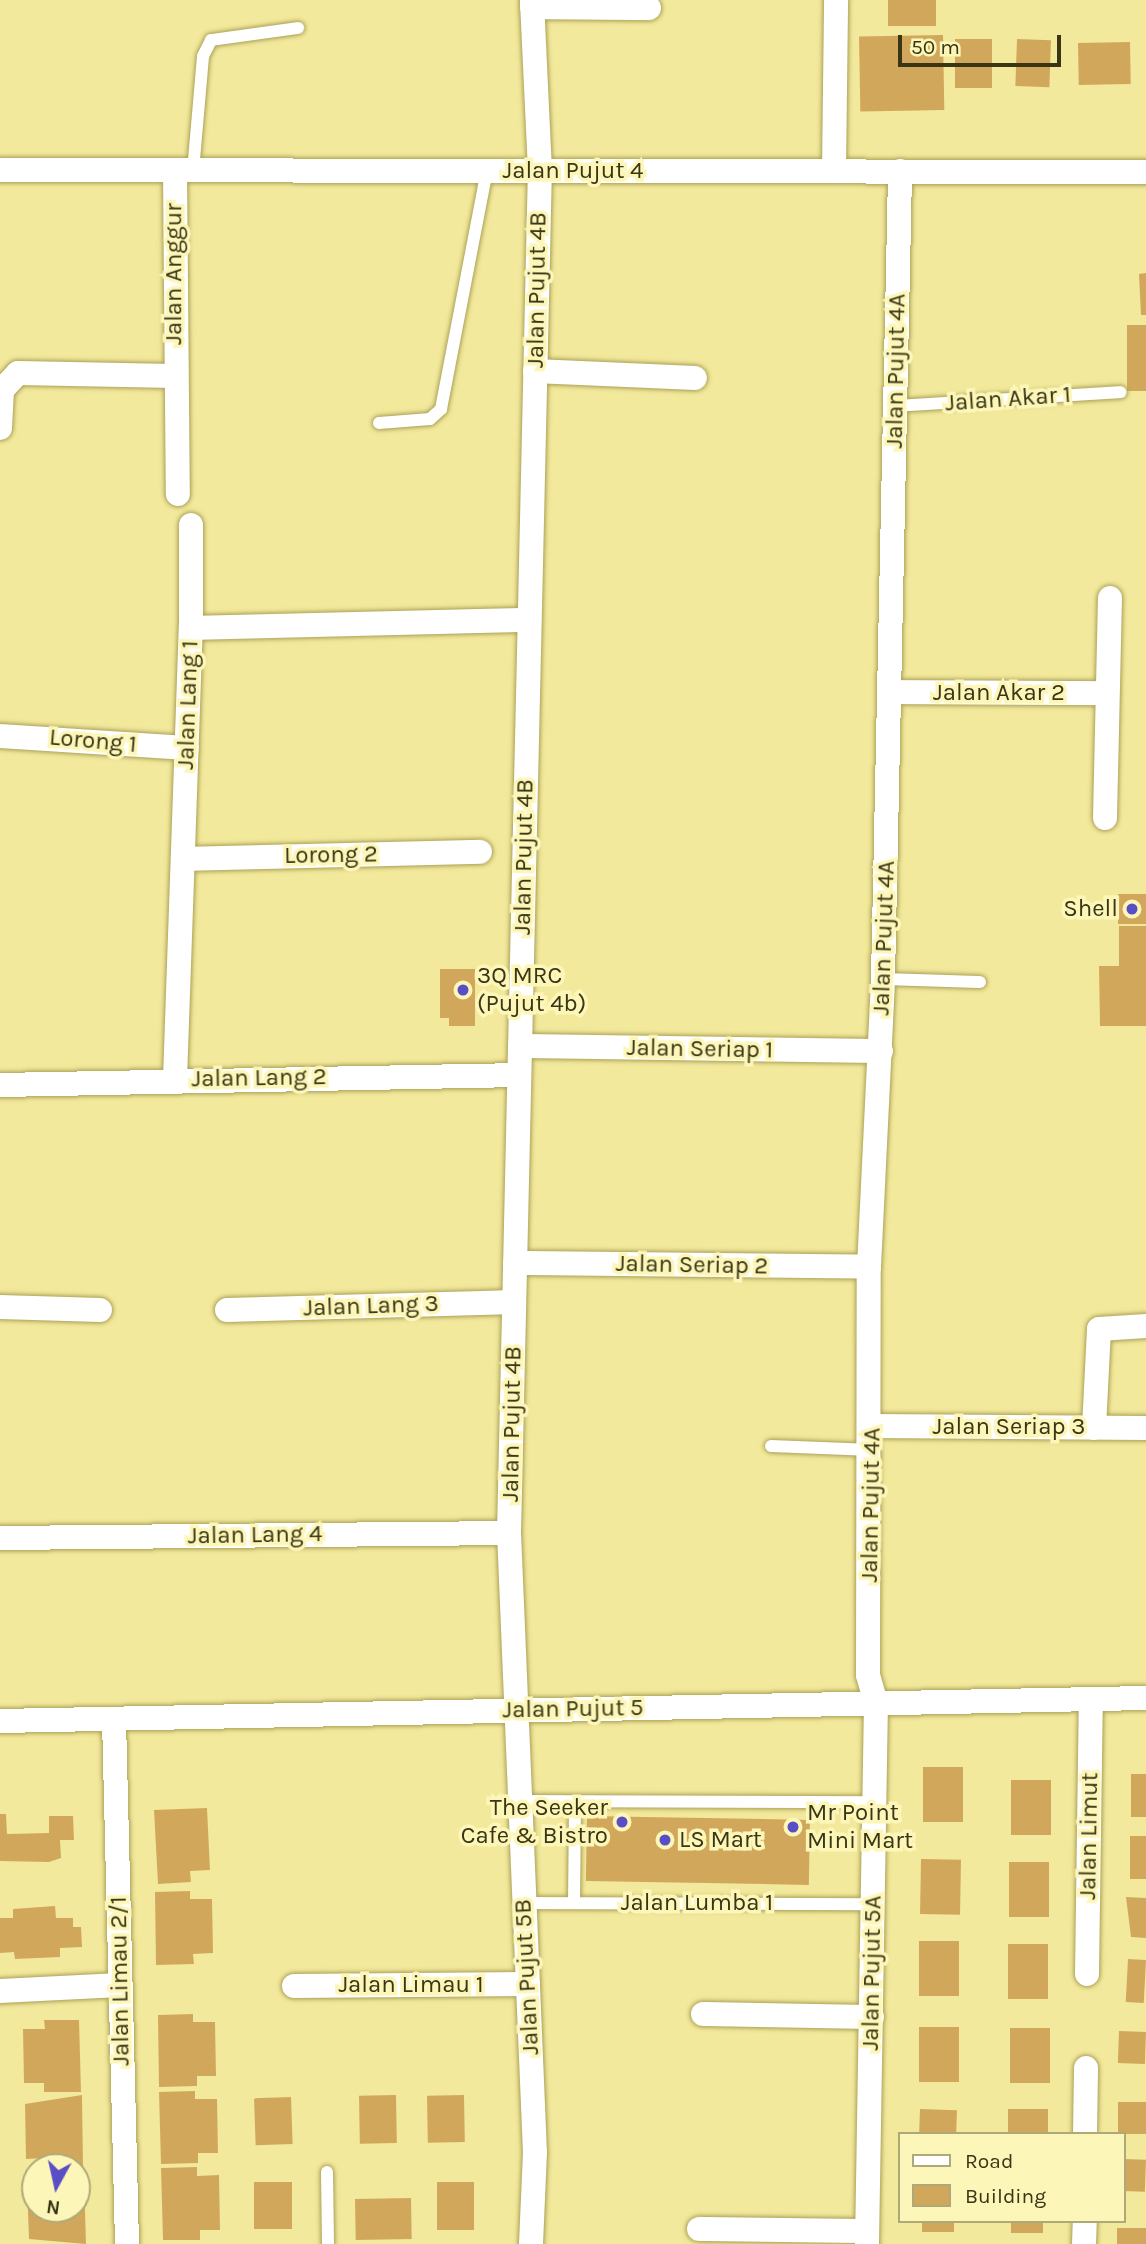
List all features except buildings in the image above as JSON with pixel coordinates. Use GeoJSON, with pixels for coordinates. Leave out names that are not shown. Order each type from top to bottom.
{"type":"FeatureCollection","features":[{"type":"Feature","properties":{"kind":"street"},"geometry":{"type":"LineString","coordinates":[[834,171],[836,0]]}},
{"type":"Feature","properties":{"kind":"street"},"geometry":{"type":"LineString","coordinates":[[533,3],[649,8]]}},
{"type":"Feature","properties":{"kind":"street","name":"Jalan Pujut 4B"},"geometry":{"type":"LineString","coordinates":[[514,1710],[509,1532],[540,171],[533,3]]}},
{"type":"Feature","properties":{"kind":"street","name":"Jalan Pujut 4"},"geometry":{"type":"LineString","coordinates":[[0,170],[1146,172]]}},
{"type":"Feature","properties":{"kind":"street","name":"Jalan Anggur"},"geometry":{"type":"LineString","coordinates":[[178,494],[175,376],[184,171]]}},
{"type":"Feature","properties":{"kind":"street","name":"Jalan Pujut 4A"},"geometry":{"type":"LineString","coordinates":[[876,1703],[868,1675],[873,1438],[869,1267],[881,1051],[900,171]]}},
{"type":"Feature","properties":{"kind":"street"},"geometry":{"type":"LineString","coordinates":[[535,371],[695,378]]}},
{"type":"Feature","properties":{"kind":"street","name":"Jalan Anggur"},"geometry":{"type":"LineString","coordinates":[[0,428],[2,390],[18,373],[175,376]]}},
{"type":"Feature","properties":{"kind":"street"},"geometry":{"type":"LineString","coordinates":[[191,525],[191,628]]}},
{"type":"Feature","properties":{"kind":"street"},"geometry":{"type":"LineString","coordinates":[[1105,818],[1110,598]]}},
{"type":"Feature","properties":{"kind":"street","name":"Jalan Lang 1"},"geometry":{"type":"LineString","coordinates":[[175,1079],[191,628],[529,620]]}},
{"type":"Feature","properties":{"kind":"street","name":"Jalan Akar 2"},"geometry":{"type":"LineString","coordinates":[[890,692],[1107,693]]}},
{"type":"Feature","properties":{"kind":"street","name":"Lorong 1"},"geometry":{"type":"LineString","coordinates":[[0,736],[187,748]]}},
{"type":"Feature","properties":{"kind":"street","name":"Lorong 2"},"geometry":{"type":"LineString","coordinates":[[183,859],[480,852]]}},
{"type":"Feature","properties":{"kind":"street","name":"Jalan Seriap 1"},"geometry":{"type":"LineString","coordinates":[[520,1046],[881,1051]]}},
{"type":"Feature","properties":{"kind":"street","name":"Jalan Lang 2"},"geometry":{"type":"LineString","coordinates":[[0,1085],[175,1079],[519,1075]]}},
{"type":"Feature","properties":{"kind":"street","name":"Jalan Seriap 2"},"geometry":{"type":"LineString","coordinates":[[515,1263],[869,1267]]}},
{"type":"Feature","properties":{"kind":"street","name":"Jalan Lang 3"},"geometry":{"type":"LineString","coordinates":[[227,1310],[514,1301]]}},
{"type":"Feature","properties":{"kind":"street"},"geometry":{"type":"LineString","coordinates":[[0,1307],[100,1310]]}},
{"type":"Feature","properties":{"kind":"street"},"geometry":{"type":"LineString","coordinates":[[1094,1428],[1099,1329],[1146,1326]]}},
{"type":"Feature","properties":{"kind":"street","name":"Jalan Seriap 3"},"geometry":{"type":"LineString","coordinates":[[873,1438],[1146,1428]]}},
{"type":"Feature","properties":{"kind":"street","name":"Jalan Lang 4"},"geometry":{"type":"LineString","coordinates":[[0,1538],[509,1532]]}},
{"type":"Feature","properties":{"kind":"street","name":"Jalan Pujut 5"},"geometry":{"type":"LineString","coordinates":[[0,1721],[1146,1698]]}},
{"type":"Feature","properties":{"kind":"street","name":"Jalan Limut"},"geometry":{"type":"LineString","coordinates":[[1087,1974],[1091,1699]]}},
{"type":"Feature","properties":{"kind":"street","name":"Jalan Pujut 5A"},"geometry":{"type":"LineString","coordinates":[[867,2238],[876,1703]]}},
{"type":"Feature","properties":{"kind":"street","name":"Jalan Pujut 5B"},"geometry":{"type":"LineString","coordinates":[[514,1710],[535,2153],[531,2244]]}},
{"type":"Feature","properties":{"kind":"street","name":"Jalan Limau 2/1"},"geometry":{"type":"LineString","coordinates":[[114,1718],[127,2244]]}},
{"type":"Feature","properties":{"kind":"street","name":"Jalan Limau 1"},"geometry":{"type":"LineString","coordinates":[[295,1986],[528,1984]]}},
{"type":"Feature","properties":{"kind":"street"},"geometry":{"type":"LineString","coordinates":[[0,1991],[120,1985]]}},
{"type":"Feature","properties":{"kind":"street"},"geometry":{"type":"LineString","coordinates":[[703,2014],[872,2017]]}},
{"type":"Feature","properties":{"kind":"street"},"geometry":{"type":"LineString","coordinates":[[1085,2132],[1086,2068]]}},
{"type":"Feature","properties":{"kind":"street"},"geometry":{"type":"LineString","coordinates":[[1084,2244],[1085,2223]]}},
{"type":"Feature","properties":{"kind":"street"},"geometry":{"type":"LineString","coordinates":[[699,2229],[867,2238]]}},
{"type":"Feature","properties":{"kind":"lane"},"geometry":{"type":"LineString","coordinates":[[184,171],[203,55],[211,40],[298,28]]}},
{"type":"Feature","properties":{"kind":"lane"},"geometry":{"type":"LineString","coordinates":[[379,423],[430,419],[441,409],[487,171]]}},
{"type":"Feature","properties":{"kind":"lane","name":"Jalan Akar 1"},"geometry":{"type":"LineString","coordinates":[[895,406],[1121,392]]}},
{"type":"Feature","properties":{"kind":"lane"},"geometry":{"type":"LineString","coordinates":[[883,979],[980,982]]}},
{"type":"Feature","properties":{"kind":"lane"},"geometry":{"type":"LineString","coordinates":[[771,1446],[873,1438]]}},
{"type":"Feature","properties":{"kind":"lane"},"geometry":{"type":"LineString","coordinates":[[517,1801],[874,1802]]}},
{"type":"Feature","properties":{"kind":"lane"},"geometry":{"type":"LineString","coordinates":[[575,1801],[575,1903]]}},
{"type":"Feature","properties":{"kind":"lane","name":"Jalan Lumba 1"},"geometry":{"type":"LineString","coordinates":[[523,1903],[872,1904]]}},
{"type":"Feature","properties":{"kind":"lane"},"geometry":{"type":"LineString","coordinates":[[327,2172],[328,2244]]}},
{"type":"Feature","properties":{"kind":"place","name":"Shell"},"geometry":{"type":"Point","coordinates":[1132,909]}},
{"type":"Feature","properties":{"kind":"place","name":"3Q MRC (Pujut 4b)"},"geometry":{"type":"Point","coordinates":[463,990]}},
{"type":"Feature","properties":{"kind":"place","name":"The Seeker Cafe & Bistro"},"geometry":{"type":"Point","coordinates":[622,1822]}},
{"type":"Feature","properties":{"kind":"place","name":"Mr Point Mini Mart"},"geometry":{"type":"Point","coordinates":[793,1827]}},
{"type":"Feature","properties":{"kind":"place","name":"LS Mart"},"geometry":{"type":"Point","coordinates":[665,1840]}}]}
